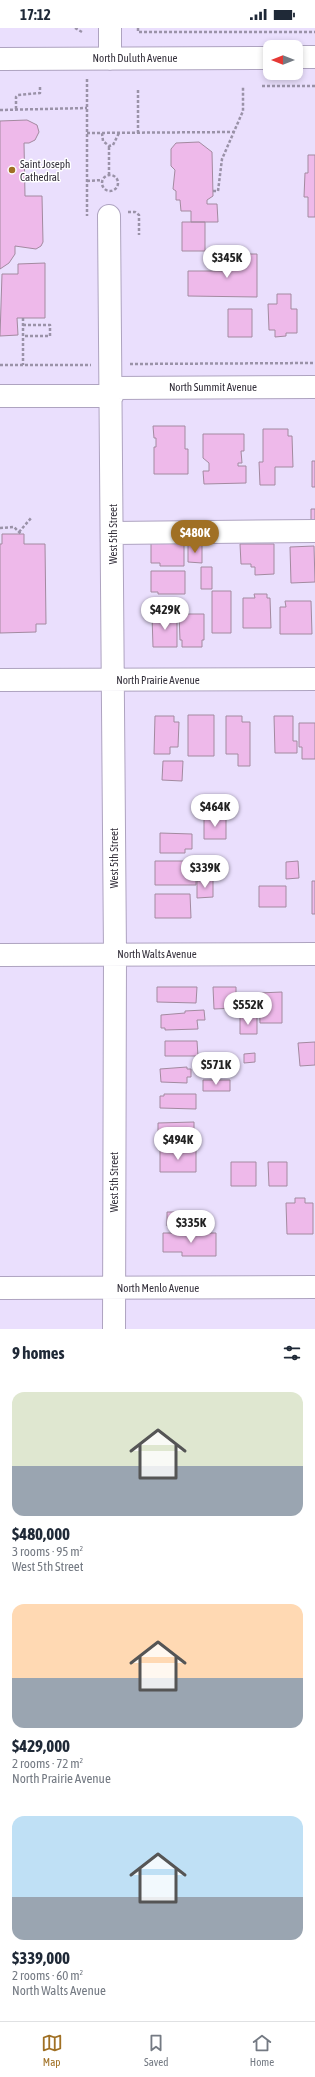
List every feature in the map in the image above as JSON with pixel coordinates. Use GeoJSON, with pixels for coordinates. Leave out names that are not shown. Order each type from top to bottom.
{"type":"FeatureCollection","features":[{"type":"Feature","properties":{"kind":"street"},"geometry":{"type":"LineString","coordinates":[[110,28],[110,59]]}},
{"type":"Feature","properties":{"kind":"street"},"geometry":{"type":"LineString","coordinates":[[303,58],[315,57]]}},
{"type":"Feature","properties":{"kind":"street","name":"North Duluth Avenue"},"geometry":{"type":"LineString","coordinates":[[0,59],[263,58]]}},
{"type":"Feature","properties":{"kind":"street","name":"West 5th Street"},"geometry":{"type":"LineString","coordinates":[[110,216],[115,954],[114,1329]]}},
{"type":"Feature","properties":{"kind":"street","name":"North Summit Avenue"},"geometry":{"type":"LineString","coordinates":[[0,396],[315,387]]}},
{"type":"Feature","properties":{"kind":"street"},"geometry":{"type":"LineString","coordinates":[[112,533],[315,531]]}},
{"type":"Feature","properties":{"kind":"street","name":"North Prairie Avenue"},"geometry":{"type":"LineString","coordinates":[[0,680],[315,679]]}},
{"type":"Feature","properties":{"kind":"street","name":"North Walts Avenue"},"geometry":{"type":"LineString","coordinates":[[0,955],[315,954]]}},
{"type":"Feature","properties":{"kind":"street","name":"North Menlo Avenue"},"geometry":{"type":"LineString","coordinates":[[0,1288],[315,1287]]}},
{"type":"Feature","properties":{"kind":"path"},"geometry":{"type":"LineString","coordinates":[[75,28],[82,32]]}},
{"type":"Feature","properties":{"kind":"path"},"geometry":{"type":"LineString","coordinates":[[138,28],[138,32],[315,32]]}},
{"type":"Feature","properties":{"kind":"path"},"geometry":{"type":"LineString","coordinates":[[87,59],[88,220]]}},
{"type":"Feature","properties":{"kind":"path"},"geometry":{"type":"LineString","coordinates":[[16,109],[16,96],[40,93],[40,85]]}},
{"type":"Feature","properties":{"kind":"path"},"geometry":{"type":"LineString","coordinates":[[262,86],[315,86]]}},
{"type":"Feature","properties":{"kind":"path"},"geometry":{"type":"LineString","coordinates":[[212,191],[218,191],[222,159],[243,111],[243,87]]}},
{"type":"Feature","properties":{"kind":"path"},"geometry":{"type":"LineString","coordinates":[[138,88],[138,133]]}},
{"type":"Feature","properties":{"kind":"path"},"geometry":{"type":"LineString","coordinates":[[0,115],[0,110],[87,108]]}},
{"type":"Feature","properties":{"kind":"path"},"geometry":{"type":"LineString","coordinates":[[87,133],[235,132]]}},
{"type":"Feature","properties":{"kind":"path"},"geometry":{"type":"LineString","coordinates":[[102,133],[103,141],[110,146]]}},
{"type":"Feature","properties":{"kind":"path"},"geometry":{"type":"LineString","coordinates":[[110,146],[114,145],[119,133]]}},
{"type":"Feature","properties":{"kind":"path"},"geometry":{"type":"LineString","coordinates":[[109,175],[110,146]]}},
{"type":"Feature","properties":{"kind":"path"},"geometry":{"type":"LineString","coordinates":[[87,181],[102,180],[105,176],[114,175],[117,186],[112,192],[104,189],[102,180]]}},
{"type":"Feature","properties":{"kind":"path"},"geometry":{"type":"LineString","coordinates":[[23,318],[23,365]]}},
{"type":"Feature","properties":{"kind":"path"},"geometry":{"type":"LineString","coordinates":[[23,325],[50,325],[50,336],[23,336]]}},
{"type":"Feature","properties":{"kind":"path"},"geometry":{"type":"LineString","coordinates":[[89,357],[89,365]]}},
{"type":"Feature","properties":{"kind":"path"},"geometry":{"type":"LineString","coordinates":[[0,365],[315,363]]}},
{"type":"Feature","properties":{"kind":"path"},"geometry":{"type":"LineString","coordinates":[[0,528],[14,528],[20,533],[32,517]]}},
{"type":"Feature","properties":{"kind":"building","name":"Saint Joseph Cathedral"},"geometry":{"type":"Polygon","coordinates":[[[27,120],[37,125],[39,132],[35,140],[29,143],[24,143],[25,196],[42,196],[43,242],[41,246],[36,249],[15,246],[15,254],[9,263],[0,269],[0,121],[27,120]]]}},
{"type":"Feature","properties":{"kind":"building"},"geometry":{"type":"Polygon","coordinates":[[[199,142],[212,152],[213,196],[207,200],[207,204],[217,204],[218,222],[191,222],[191,211],[181,211],[180,200],[176,200],[176,191],[173,189],[175,170],[171,166],[171,149],[176,143],[199,142]]]}},
{"type":"Feature","properties":{"kind":"building"},"geometry":{"type":"Polygon","coordinates":[[[308,155],[315,155],[315,217],[308,217],[308,197],[304,197],[305,173],[308,173],[308,155]]]}},
{"type":"Feature","properties":{"kind":"building"},"geometry":{"type":"Polygon","coordinates":[[[182,222],[205,222],[205,251],[182,251],[182,222]]]}},
{"type":"Feature","properties":{"kind":"building"},"geometry":{"type":"Polygon","coordinates":[[[229,254],[257,254],[257,297],[188,296],[188,271],[229,271],[229,254]]]}},
{"type":"Feature","properties":{"kind":"building"},"geometry":{"type":"Polygon","coordinates":[[[45,263],[45,318],[17,318],[18,335],[0,336],[2,274],[18,274],[18,264],[45,263]]]}},
{"type":"Feature","properties":{"kind":"building"},"geometry":{"type":"Polygon","coordinates":[[[277,294],[291,294],[291,309],[297,309],[297,333],[286,333],[286,336],[275,337],[275,330],[269,330],[268,304],[277,304],[277,294]]]}},
{"type":"Feature","properties":{"kind":"building"},"geometry":{"type":"Polygon","coordinates":[[[228,309],[252,309],[252,337],[228,337],[228,309]]]}},
{"type":"Feature","properties":{"kind":"building"},"geometry":{"type":"Polygon","coordinates":[[[153,426],[185,426],[185,449],[188,449],[188,474],[154,474],[154,447],[156,447],[156,438],[154,438],[153,426]]]}},
{"type":"Feature","properties":{"kind":"building"},"geometry":{"type":"Polygon","coordinates":[[[263,429],[288,429],[288,436],[292,436],[293,467],[275,467],[275,485],[260,485],[259,462],[263,462],[263,429]]]}},
{"type":"Feature","properties":{"kind":"building"},"geometry":{"type":"Polygon","coordinates":[[[203,434],[244,434],[244,451],[241,451],[242,463],[238,463],[238,466],[246,466],[246,483],[204,484],[203,471],[209,471],[209,463],[203,458],[203,434]]]}},
{"type":"Feature","properties":{"kind":"building"},"geometry":{"type":"Polygon","coordinates":[[[312,461],[315,461],[315,487],[312,487],[312,461]]]}},
{"type":"Feature","properties":{"kind":"building"},"geometry":{"type":"Polygon","coordinates":[[[311,509],[315,509],[315,527],[311,527],[311,509]]]}},
{"type":"Feature","properties":{"kind":"building"},"geometry":{"type":"Polygon","coordinates":[[[2,534],[24,534],[24,544],[45,544],[46,624],[36,624],[36,632],[0,633],[0,544],[2,544],[2,534]]]}},
{"type":"Feature","properties":{"kind":"building"},"geometry":{"type":"Polygon","coordinates":[[[184,542],[184,566],[160,566],[160,563],[151,563],[151,543],[184,542]]]}},
{"type":"Feature","properties":{"kind":"building"},"geometry":{"type":"Polygon","coordinates":[[[240,544],[274,544],[274,574],[255,575],[255,567],[251,567],[251,564],[241,564],[240,544]]]}},
{"type":"Feature","properties":{"kind":"building"},"geometry":{"type":"Polygon","coordinates":[[[188,545],[202,545],[202,563],[188,562],[188,545]]]}},
{"type":"Feature","properties":{"kind":"building"},"geometry":{"type":"Polygon","coordinates":[[[314,546],[315,582],[291,583],[290,547],[314,546]]]}},
{"type":"Feature","properties":{"kind":"building"},"geometry":{"type":"Polygon","coordinates":[[[201,567],[212,567],[212,589],[201,589],[201,567]]]}},
{"type":"Feature","properties":{"kind":"building"},"geometry":{"type":"Polygon","coordinates":[[[151,571],[185,571],[185,594],[158,594],[158,592],[151,592],[151,571]]]}},
{"type":"Feature","properties":{"kind":"building"},"geometry":{"type":"Polygon","coordinates":[[[212,591],[231,591],[231,633],[212,633],[212,591]]]}},
{"type":"Feature","properties":{"kind":"building"},"geometry":{"type":"Polygon","coordinates":[[[254,594],[267,594],[267,598],[270,598],[271,628],[243,628],[243,598],[255,598],[254,594]]]}},
{"type":"Feature","properties":{"kind":"building"},"geometry":{"type":"Polygon","coordinates":[[[285,601],[311,601],[312,634],[280,634],[280,607],[286,607],[285,601]]]}},
{"type":"Feature","properties":{"kind":"building"},"geometry":{"type":"Polygon","coordinates":[[[177,614],[177,647],[153,647],[152,615],[177,614]]]}},
{"type":"Feature","properties":{"kind":"building"},"geometry":{"type":"Polygon","coordinates":[[[179,614],[204,614],[204,640],[202,640],[202,647],[182,647],[182,640],[180,640],[179,614]]]}},
{"type":"Feature","properties":{"kind":"building"},"geometry":{"type":"Polygon","coordinates":[[[188,715],[214,715],[214,756],[188,756],[188,715]]]}},
{"type":"Feature","properties":{"kind":"building"},"geometry":{"type":"Polygon","coordinates":[[[155,716],[174,716],[174,722],[179,722],[178,747],[170,747],[170,754],[154,754],[155,716]]]}},
{"type":"Feature","properties":{"kind":"building"},"geometry":{"type":"Polygon","coordinates":[[[226,716],[242,716],[242,722],[250,722],[250,766],[238,766],[238,754],[226,754],[226,716]]]}},
{"type":"Feature","properties":{"kind":"building"},"geometry":{"type":"Polygon","coordinates":[[[274,716],[293,716],[293,741],[297,741],[297,753],[275,753],[274,716]]]}},
{"type":"Feature","properties":{"kind":"building"},"geometry":{"type":"Polygon","coordinates":[[[299,723],[315,723],[315,759],[302,759],[302,747],[299,747],[299,723]]]}},
{"type":"Feature","properties":{"kind":"building"},"geometry":{"type":"Polygon","coordinates":[[[163,761],[183,761],[182,781],[162,780],[163,761]]]}},
{"type":"Feature","properties":{"kind":"building"},"geometry":{"type":"Polygon","coordinates":[[[204,816],[226,816],[226,839],[204,839],[204,816]]]}},
{"type":"Feature","properties":{"kind":"building"},"geometry":{"type":"Polygon","coordinates":[[[160,833],[192,834],[192,849],[185,849],[185,853],[160,853],[160,833]]]}},
{"type":"Feature","properties":{"kind":"building"},"geometry":{"type":"Polygon","coordinates":[[[155,861],[196,861],[196,885],[155,885],[155,861]]]}},
{"type":"Feature","properties":{"kind":"building"},"geometry":{"type":"Polygon","coordinates":[[[298,861],[299,878],[286,879],[286,862],[298,861]]]}},
{"type":"Feature","properties":{"kind":"building"},"geometry":{"type":"Polygon","coordinates":[[[213,880],[213,897],[197,898],[197,881],[213,880]]]}},
{"type":"Feature","properties":{"kind":"building"},"geometry":{"type":"Polygon","coordinates":[[[312,881],[315,881],[315,914],[312,914],[312,881]]]}},
{"type":"Feature","properties":{"kind":"building"},"geometry":{"type":"Polygon","coordinates":[[[259,886],[286,886],[286,907],[259,907],[259,886]]]}},
{"type":"Feature","properties":{"kind":"building"},"geometry":{"type":"Polygon","coordinates":[[[155,894],[190,894],[191,918],[155,918],[155,894]]]}},
{"type":"Feature","properties":{"kind":"building"},"geometry":{"type":"Polygon","coordinates":[[[157,987],[197,987],[196,1003],[157,1002],[157,987]]]}},
{"type":"Feature","properties":{"kind":"building"},"geometry":{"type":"Polygon","coordinates":[[[213,987],[236,987],[236,1008],[214,1009],[213,987]]]}},
{"type":"Feature","properties":{"kind":"building"},"geometry":{"type":"Polygon","coordinates":[[[282,992],[282,1023],[260,1023],[259,993],[282,992]]]}},
{"type":"Feature","properties":{"kind":"building"},"geometry":{"type":"Polygon","coordinates":[[[204,1010],[205,1020],[197,1020],[198,1029],[165,1030],[165,1028],[161,1028],[161,1015],[185,1013],[185,1011],[204,1010]]]}},
{"type":"Feature","properties":{"kind":"building"},"geometry":{"type":"Polygon","coordinates":[[[240,1017],[257,1017],[257,1034],[240,1034],[240,1017]]]}},
{"type":"Feature","properties":{"kind":"building"},"geometry":{"type":"Polygon","coordinates":[[[165,1041],[197,1041],[198,1056],[165,1056],[165,1041]]]}},
{"type":"Feature","properties":{"kind":"building"},"geometry":{"type":"Polygon","coordinates":[[[315,1042],[315,1065],[300,1066],[298,1043],[315,1042]]]}},
{"type":"Feature","properties":{"kind":"building"},"geometry":{"type":"Polygon","coordinates":[[[255,1053],[255,1062],[244,1063],[244,1054],[255,1053]]]}},
{"type":"Feature","properties":{"kind":"building"},"geometry":{"type":"Polygon","coordinates":[[[187,1067],[187,1069],[191,1069],[191,1077],[187,1077],[187,1083],[161,1082],[160,1069],[187,1067]]]}},
{"type":"Feature","properties":{"kind":"building"},"geometry":{"type":"Polygon","coordinates":[[[203,1080],[230,1080],[230,1091],[203,1091],[203,1080]]]}},
{"type":"Feature","properties":{"kind":"building"},"geometry":{"type":"Polygon","coordinates":[[[164,1094],[196,1094],[196,1109],[160,1108],[160,1096],[164,1096],[164,1094]]]}},
{"type":"Feature","properties":{"kind":"building"},"geometry":{"type":"Polygon","coordinates":[[[194,1122],[194,1148],[165,1149],[164,1136],[158,1136],[158,1123],[194,1122]]]}},
{"type":"Feature","properties":{"kind":"building"},"geometry":{"type":"Polygon","coordinates":[[[160,1150],[196,1150],[196,1172],[160,1172],[160,1150]]]}},
{"type":"Feature","properties":{"kind":"building"},"geometry":{"type":"Polygon","coordinates":[[[231,1162],[256,1162],[256,1186],[231,1186],[231,1162]]]}},
{"type":"Feature","properties":{"kind":"building"},"geometry":{"type":"Polygon","coordinates":[[[268,1162],[287,1162],[287,1186],[269,1186],[268,1162]]]}},
{"type":"Feature","properties":{"kind":"building"},"geometry":{"type":"Polygon","coordinates":[[[295,1198],[305,1198],[305,1203],[313,1203],[313,1234],[287,1234],[286,1203],[295,1203],[295,1198]]]}},
{"type":"Feature","properties":{"kind":"building"},"geometry":{"type":"Polygon","coordinates":[[[167,1212],[207,1212],[207,1219],[212,1219],[212,1224],[207,1224],[207,1226],[167,1226],[167,1212]]]}},
{"type":"Feature","properties":{"kind":"building"},"geometry":{"type":"Polygon","coordinates":[[[163,1233],[216,1233],[216,1256],[182,1256],[182,1252],[163,1252],[163,1233]]]}},
{"type":"Feature","properties":{"kind":"place","name":"Saint Joseph Cathedral"},"geometry":{"type":"Point","coordinates":[12,170]}}]}
